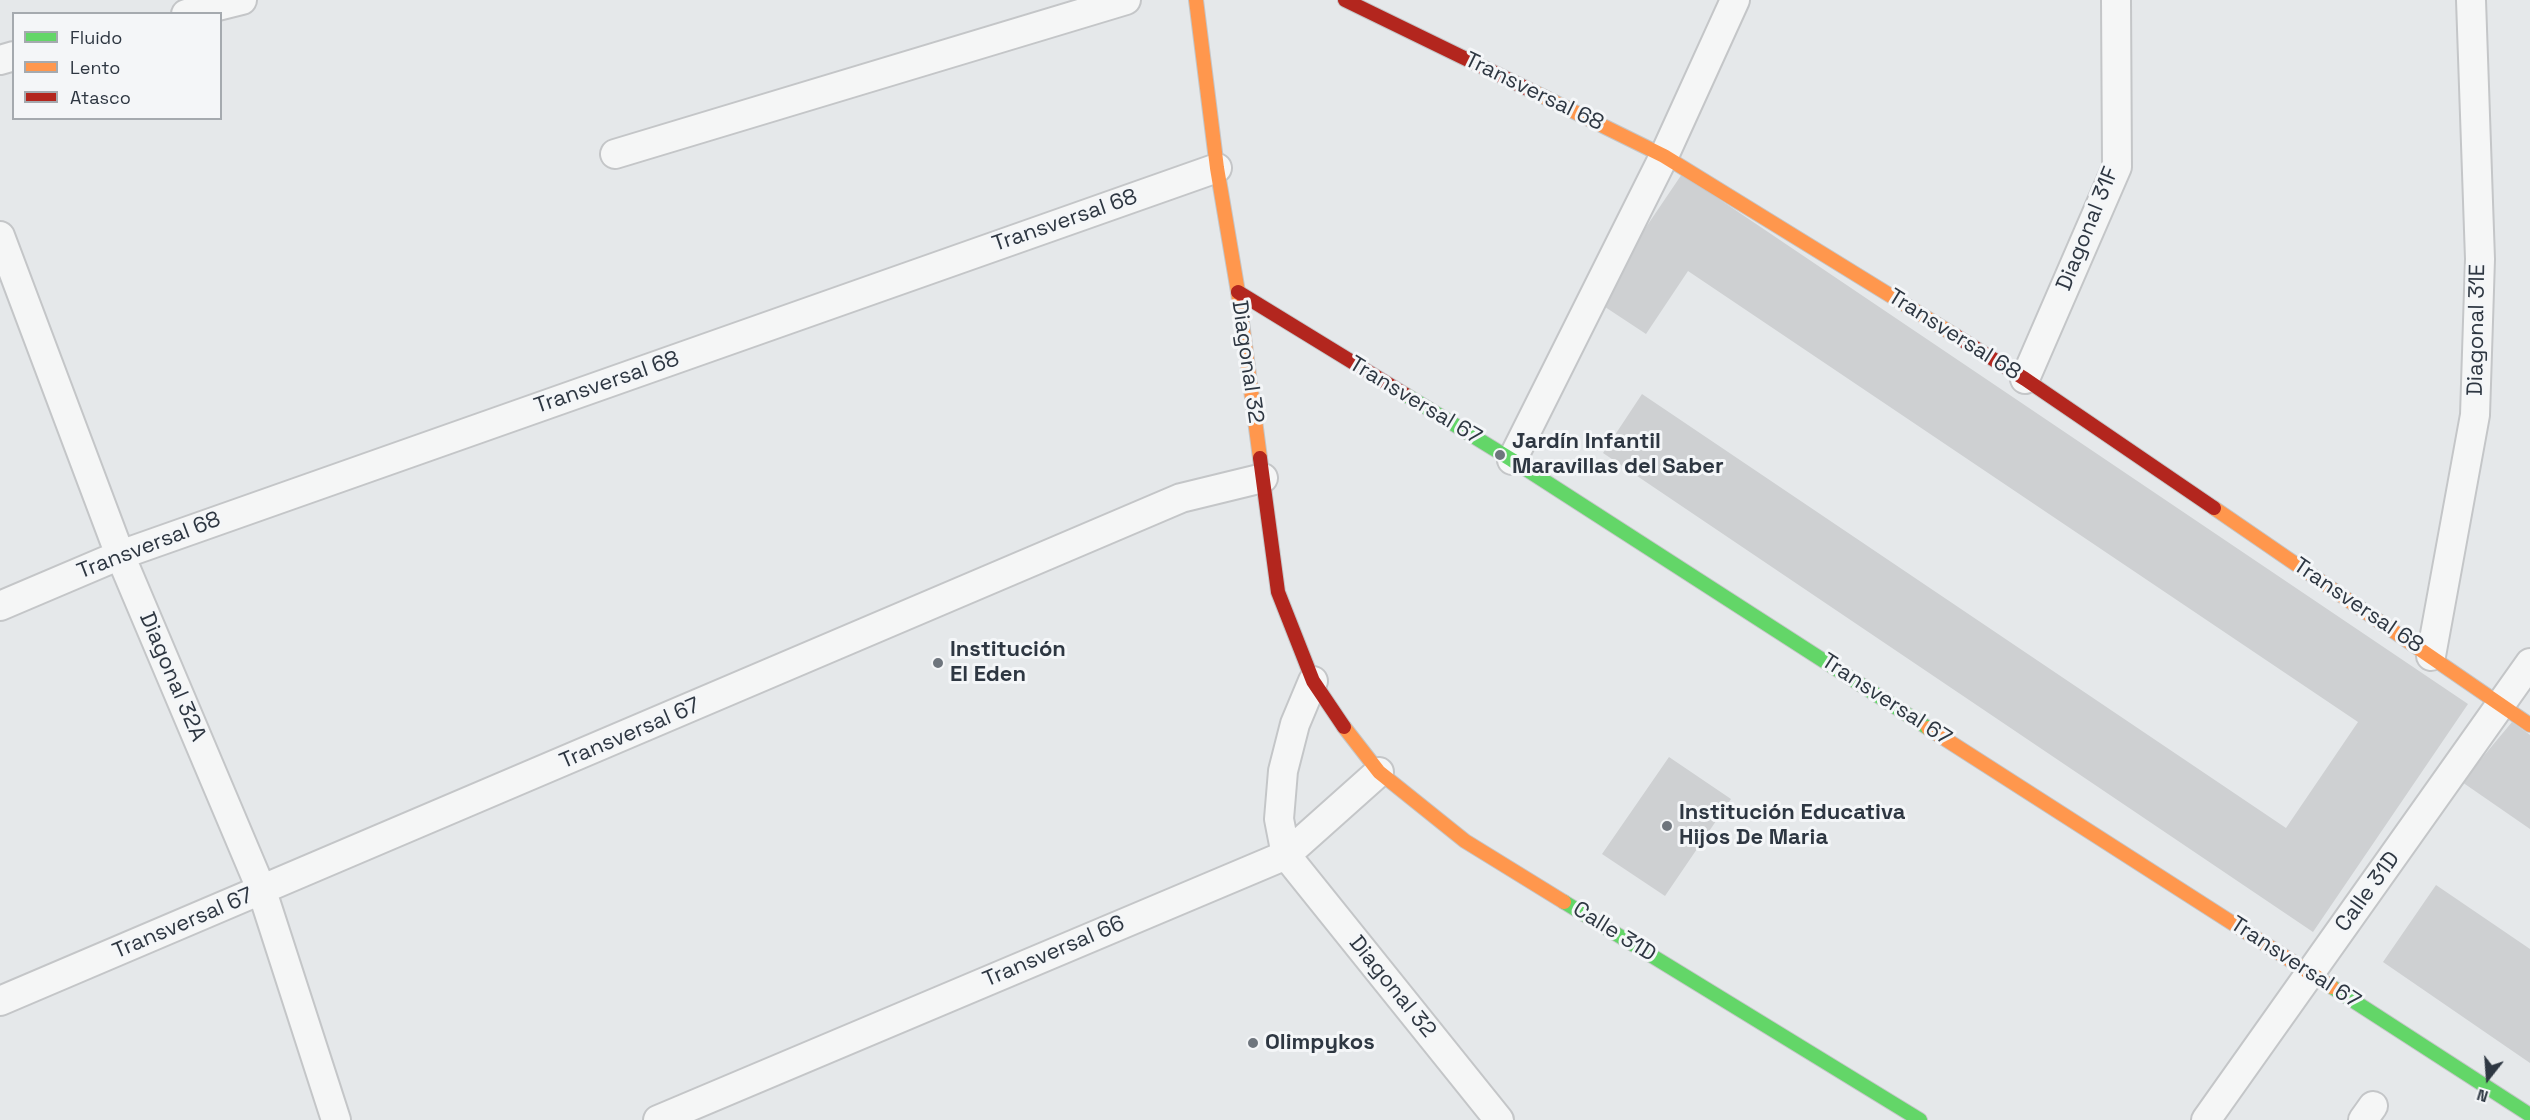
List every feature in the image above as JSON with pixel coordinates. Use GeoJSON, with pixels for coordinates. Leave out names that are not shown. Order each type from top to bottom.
{"type":"FeatureCollection","features":[{"type":"Feature","properties":{"kind":"street"},"geometry":{"type":"LineString","coordinates":[[194,12],[242,0]]}},
{"type":"Feature","properties":{"kind":"street"},"geometry":{"type":"LineString","coordinates":[[615,154],[1126,0]]}},
{"type":"Feature","properties":{"kind":"street","name":"Diagonal 32"},"geometry":{"type":"LineString","coordinates":[[1196,0],[1217,168],[1238,292],[1278,592],[1313,681],[1333,713]]}},
{"type":"Feature","properties":{"kind":"street","name":"Transversal 68"},"geometry":{"type":"LineString","coordinates":[[1345,0],[1664,156],[2025,379],[2530,725]]}},
{"type":"Feature","properties":{"kind":"street"},"geometry":{"type":"LineString","coordinates":[[1512,460],[1664,156],[1735,0]]}},
{"type":"Feature","properties":{"kind":"street","name":"Diagonal 31F"},"geometry":{"type":"LineString","coordinates":[[2025,379],[2117,166],[2116,0]]}},
{"type":"Feature","properties":{"kind":"street","name":"Diagonal 31E"},"geometry":{"type":"LineString","coordinates":[[2431,656],[2475,415],[2480,259],[2471,0]]}},
{"type":"Feature","properties":{"kind":"street","name":"Transversal 68"},"geometry":{"type":"LineString","coordinates":[[0,606],[120,555],[1217,168]]}},
{"type":"Feature","properties":{"kind":"street","name":"Diagonal 32A"},"geometry":{"type":"LineString","coordinates":[[0,236],[120,555],[262,891],[336,1120]]}},
{"type":"Feature","properties":{"kind":"street","name":"Transversal 67"},"geometry":{"type":"LineString","coordinates":[[1238,292],[1512,460],[2530,1115]]}},
{"type":"Feature","properties":{"kind":"street","name":"Transversal 67"},"geometry":{"type":"LineString","coordinates":[[0,1001],[1181,498],[1263,478]]}},
{"type":"Feature","properties":{"kind":"street","name":"Calle 31D"},"geometry":{"type":"LineString","coordinates":[[2206,1120],[2530,663]]}},
{"type":"Feature","properties":{"kind":"street"},"geometry":{"type":"LineString","coordinates":[[1286,855],[1279,819],[1283,771],[1294,724],[1313,681]]}},
{"type":"Feature","properties":{"kind":"street","name":"Calle 31D"},"geometry":{"type":"LineString","coordinates":[[1333,713],[1379,772],[1465,841],[1920,1120]]}},
{"type":"Feature","properties":{"kind":"street","name":"Transversal 66"},"geometry":{"type":"LineString","coordinates":[[658,1120],[1286,855],[1379,772]]}},
{"type":"Feature","properties":{"kind":"street","name":"Diagonal 32"},"geometry":{"type":"LineString","coordinates":[[1286,855],[1499,1120]]}},
{"type":"Feature","properties":{"kind":"building"},"geometry":{"type":"Polygon","coordinates":[[[1682,174],[2468,704],[2313,932],[1603,453],[1642,394],[2286,828],[2358,722],[1688,271],[1646,334],[1596,301],[1682,174]]]}},
{"type":"Feature","properties":{"kind":"building"},"geometry":{"type":"Polygon","coordinates":[[[2512,722],[2530,735],[2530,829],[2462,782],[2512,722]]]}},
{"type":"Feature","properties":{"kind":"building","name":"Institución Educativa Hijos De Maria"},"geometry":{"type":"Polygon","coordinates":[[[1669,757],[1731,799],[1665,896],[1602,854],[1669,757]]]}},
{"type":"Feature","properties":{"kind":"building"},"geometry":{"type":"Polygon","coordinates":[[[2436,885],[2530,949],[2530,1063],[2383,962],[2436,885]]]}},
{"type":"Feature","properties":{"kind":"traffic: fast"},"geometry":{"type":"LineString","coordinates":[[1406,395],[1512,460],[1928,728]]}},
{"type":"Feature","properties":{"kind":"traffic: fast"},"geometry":{"type":"LineString","coordinates":[[1564,902],[1920,1120]]}},
{"type":"Feature","properties":{"kind":"traffic: fast"},"geometry":{"type":"LineString","coordinates":[[2332,987],[2530,1115]]}},
{"type":"Feature","properties":{"kind":"traffic: slow"},"geometry":{"type":"LineString","coordinates":[[1196,0],[1217,168],[1238,292],[1260,458]]}},
{"type":"Feature","properties":{"kind":"traffic: slow"},"geometry":{"type":"LineString","coordinates":[[1534,92],[1664,156],[1956,336]]}},
{"type":"Feature","properties":{"kind":"traffic: slow"},"geometry":{"type":"LineString","coordinates":[[2214,508],[2530,725]]}},
{"type":"Feature","properties":{"kind":"traffic: slow"},"geometry":{"type":"LineString","coordinates":[[1344,727],[1379,772],[1465,841],[1564,902]]}},
{"type":"Feature","properties":{"kind":"traffic: slow"},"geometry":{"type":"LineString","coordinates":[[1928,728],[2332,987]]}},
{"type":"Feature","properties":{"kind":"traffic: jam"},"geometry":{"type":"LineString","coordinates":[[1345,0],[1534,92]]}},
{"type":"Feature","properties":{"kind":"traffic: jam"},"geometry":{"type":"LineString","coordinates":[[1238,292],[1406,395]]}},
{"type":"Feature","properties":{"kind":"traffic: jam"},"geometry":{"type":"LineString","coordinates":[[1956,336],[2025,379],[2214,508]]}},
{"type":"Feature","properties":{"kind":"traffic: jam"},"geometry":{"type":"LineString","coordinates":[[1260,458],[1278,592],[1313,681],[1344,727]]}},
{"type":"Feature","properties":{"kind":"place","name":"Jardín Infantil Maravillas del Saber"},"geometry":{"type":"Point","coordinates":[1500,455]}},
{"type":"Feature","properties":{"kind":"place","name":"Institución El Eden"},"geometry":{"type":"Point","coordinates":[938,663]}},
{"type":"Feature","properties":{"kind":"place","name":"Institución Educativa Hijos De Maria"},"geometry":{"type":"Point","coordinates":[1667,826]}},
{"type":"Feature","properties":{"kind":"place","name":"Olimpykos"},"geometry":{"type":"Point","coordinates":[1253,1043]}}]}
